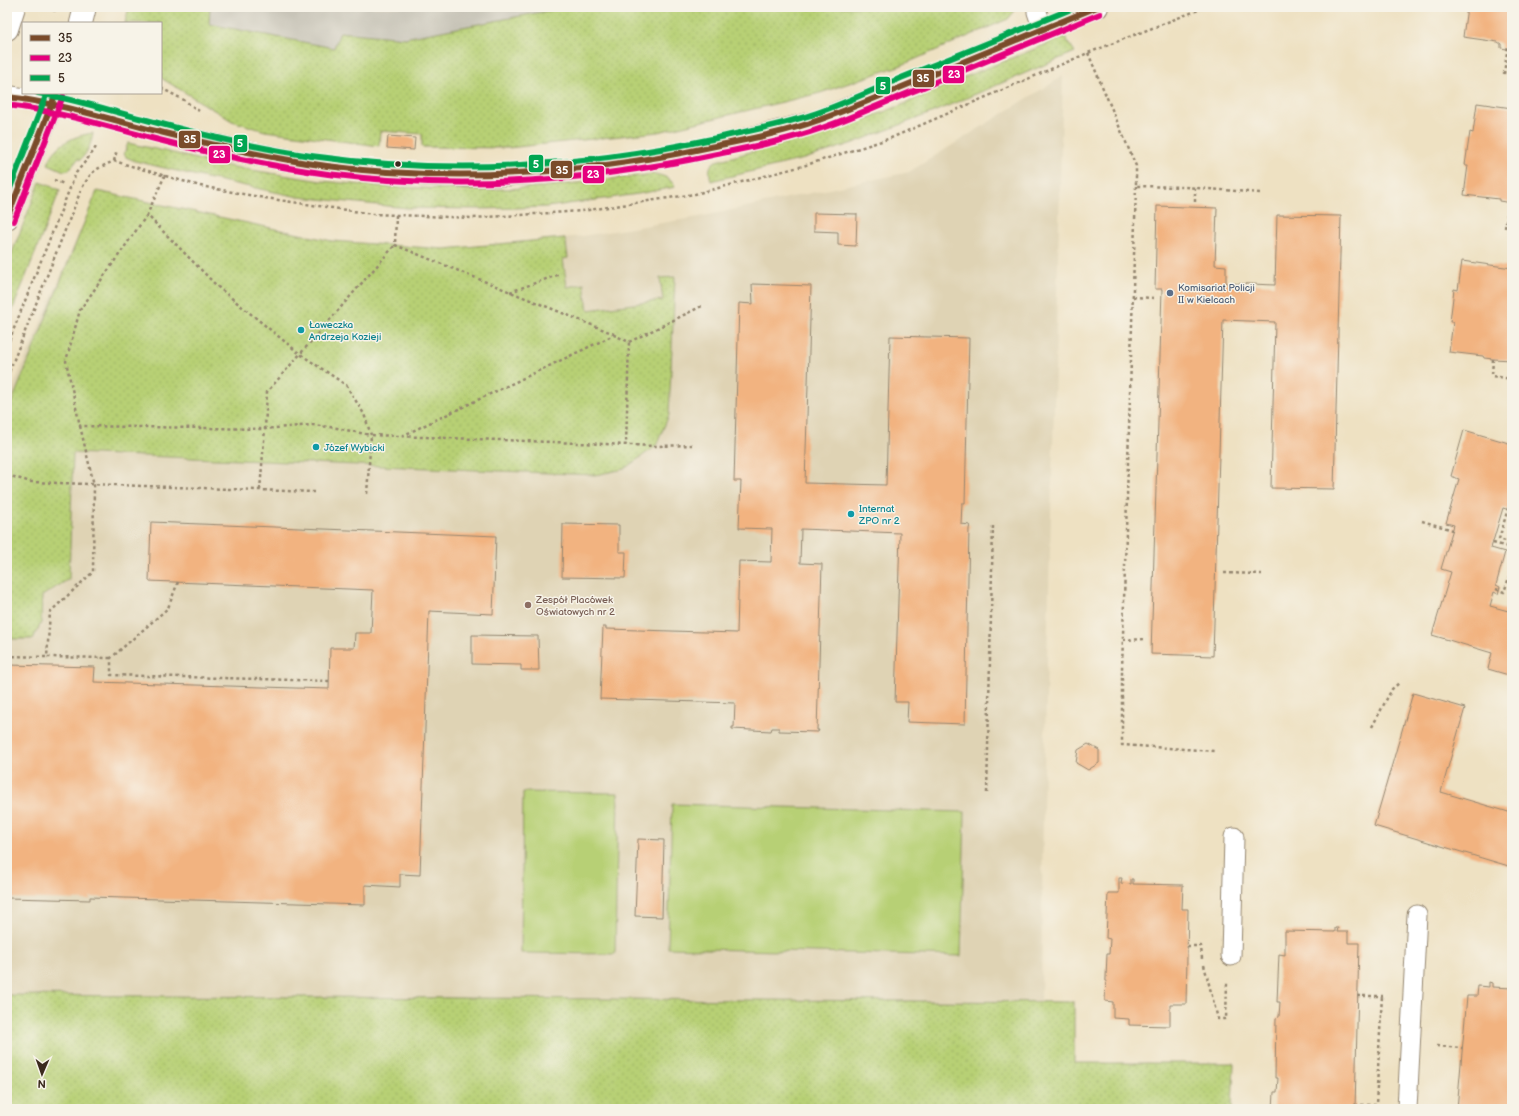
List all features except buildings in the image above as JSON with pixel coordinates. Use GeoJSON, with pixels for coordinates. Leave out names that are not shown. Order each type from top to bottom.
{"type":"FeatureCollection","features":[{"type":"Feature","properties":{"kind":"street"},"geometry":{"type":"LineString","coordinates":[[7,29],[14,7]]}},
{"type":"Feature","properties":{"kind":"street"},"geometry":{"type":"LineString","coordinates":[[81,22],[85,7]]}},
{"type":"Feature","properties":{"kind":"street"},"geometry":{"type":"LineString","coordinates":[[7,97],[54,98],[226,148],[306,163],[371,170],[438,174],[491,175],[556,171],[620,163],[686,151],[818,121],[1097,7]]}},
{"type":"Feature","properties":{"kind":"street"},"geometry":{"type":"LineString","coordinates":[[7,218],[54,98]]}},
{"type":"Feature","properties":{"kind":"lane"},"geometry":{"type":"LineString","coordinates":[[1037,7],[1037,12],[1043,30]]}},
{"type":"Feature","properties":{"kind":"lane"},"geometry":{"type":"LineString","coordinates":[[1231,956],[1234,837]]}},
{"type":"Feature","properties":{"kind":"lane"},"geometry":{"type":"LineString","coordinates":[[1406,1109],[1417,915]]}},
{"type":"Feature","properties":{"kind":"path"},"geometry":{"type":"LineString","coordinates":[[1504,74],[1508,45]]}},
{"type":"Feature","properties":{"kind":"path"},"geometry":{"type":"LineString","coordinates":[[1088,53],[1136,166],[1123,640],[1122,745],[1215,751]]}},
{"type":"Feature","properties":{"kind":"path"},"geometry":{"type":"LineString","coordinates":[[162,89],[184,100],[201,112]]}},
{"type":"Feature","properties":{"kind":"path"},"geometry":{"type":"LineString","coordinates":[[7,346],[76,173],[93,152],[99,139]]}},
{"type":"Feature","properties":{"kind":"path"},"geometry":{"type":"LineString","coordinates":[[7,377],[81,190],[88,177],[94,171],[114,161]]}},
{"type":"Feature","properties":{"kind":"path"},"geometry":{"type":"LineString","coordinates":[[47,657],[50,612],[92,572],[94,485],[66,361],[80,310],[147,215],[165,175]]}},
{"type":"Feature","properties":{"kind":"path"},"geometry":{"type":"LineString","coordinates":[[1136,186],[1195,188],[1261,193]]}},
{"type":"Feature","properties":{"kind":"path"},"geometry":{"type":"LineString","coordinates":[[1195,188],[1195,202]]}},
{"type":"Feature","properties":{"kind":"path"},"geometry":{"type":"LineString","coordinates":[[1505,228],[1509,202]]}},
{"type":"Feature","properties":{"kind":"path"},"geometry":{"type":"LineString","coordinates":[[147,215],[218,287],[300,354],[346,385],[364,414],[371,435],[366,494]]}},
{"type":"Feature","properties":{"kind":"path"},"geometry":{"type":"LineString","coordinates":[[260,490],[267,392],[395,245],[396,215]]}},
{"type":"Feature","properties":{"kind":"path"},"geometry":{"type":"LineString","coordinates":[[395,245],[629,342]]}},
{"type":"Feature","properties":{"kind":"path"},"geometry":{"type":"LineString","coordinates":[[510,292],[560,274]]}},
{"type":"Feature","properties":{"kind":"path"},"geometry":{"type":"LineString","coordinates":[[1133,297],[1155,298]]}},
{"type":"Feature","properties":{"kind":"path"},"geometry":{"type":"LineString","coordinates":[[629,342],[702,306]]}},
{"type":"Feature","properties":{"kind":"path"},"geometry":{"type":"LineString","coordinates":[[400,437],[614,335]]}},
{"type":"Feature","properties":{"kind":"path"},"geometry":{"type":"LineString","coordinates":[[626,445],[629,342]]}},
{"type":"Feature","properties":{"kind":"path"},"geometry":{"type":"LineString","coordinates":[[1493,359],[1492,376],[1512,379]]}},
{"type":"Feature","properties":{"kind":"path"},"geometry":{"type":"LineString","coordinates":[[80,426],[265,429],[313,425],[371,435],[400,437],[626,445],[692,445]]}},
{"type":"Feature","properties":{"kind":"path"},"geometry":{"type":"LineString","coordinates":[[7,476],[30,482],[314,492]]}},
{"type":"Feature","properties":{"kind":"path"},"geometry":{"type":"LineString","coordinates":[[1510,502],[1499,539],[1512,543]]}},
{"type":"Feature","properties":{"kind":"path"},"geometry":{"type":"LineString","coordinates":[[1422,521],[1452,530]]}},
{"type":"Feature","properties":{"kind":"path"},"geometry":{"type":"LineString","coordinates":[[986,793],[993,525]]}},
{"type":"Feature","properties":{"kind":"path"},"geometry":{"type":"LineString","coordinates":[[1493,543],[1512,548]]}},
{"type":"Feature","properties":{"kind":"path"},"geometry":{"type":"LineString","coordinates":[[1496,589],[1504,592],[1512,569]]}},
{"type":"Feature","properties":{"kind":"path"},"geometry":{"type":"LineString","coordinates":[[1224,573],[1262,574]]}},
{"type":"Feature","properties":{"kind":"path"},"geometry":{"type":"LineString","coordinates":[[7,656],[111,658],[168,608],[178,582]]}},
{"type":"Feature","properties":{"kind":"path"},"geometry":{"type":"LineString","coordinates":[[1123,640],[1146,639]]}},
{"type":"Feature","properties":{"kind":"path"},"geometry":{"type":"LineString","coordinates":[[111,658],[111,675],[329,681]]}},
{"type":"Feature","properties":{"kind":"path"},"geometry":{"type":"LineString","coordinates":[[1372,727],[1392,689],[1399,683]]}},
{"type":"Feature","properties":{"kind":"path"},"geometry":{"type":"LineString","coordinates":[[1187,946],[1201,946],[1201,953],[1218,1019],[1226,1019],[1228,966],[1231,956]]}},
{"type":"Feature","properties":{"kind":"path"},"geometry":{"type":"LineString","coordinates":[[1357,996],[1387,996]]}},
{"type":"Feature","properties":{"kind":"path"},"geometry":{"type":"LineString","coordinates":[[1355,1105],[1376,1107],[1382,996]]}},
{"type":"Feature","properties":{"kind":"shaded area"},"geometry":{"type":"Polygon","coordinates":[[[147,7],[925,7],[498,89],[162,22],[143,22],[147,7]]]}},
{"type":"Feature","properties":{"kind":"shaded area","name":"Zespół Placówek Oświatowych nr 2"},"geometry":{"type":"Polygon","coordinates":[[[1063,76],[1043,808],[1041,1002],[7,995],[7,401],[97,191],[332,241],[444,249],[583,236],[699,217],[909,172],[1063,76]]]}},
{"type":"Feature","properties":{"kind":"green space"},"geometry":{"type":"Polygon","coordinates":[[[129,7],[210,7],[209,24],[334,48],[340,32],[405,38],[568,7],[1018,7],[1008,19],[902,65],[820,93],[658,132],[508,148],[422,147],[422,134],[380,131],[379,146],[265,131],[232,121],[162,79],[162,22],[125,22],[129,7]]]}},
{"type":"Feature","properties":{"kind":"green space"},"geometry":{"type":"Polygon","coordinates":[[[1065,37],[1075,52],[931,113],[853,143],[804,159],[711,181],[710,167],[716,161],[813,136],[863,120],[907,103],[957,80],[1065,37]]]}},
{"type":"Feature","properties":{"kind":"green space"},"geometry":{"type":"Polygon","coordinates":[[[93,133],[92,140],[85,155],[80,160],[78,159],[69,170],[64,171],[48,164],[55,151],[60,146],[79,136],[93,133]]]}},
{"type":"Feature","properties":{"kind":"green space"},"geometry":{"type":"Polygon","coordinates":[[[128,143],[216,164],[321,181],[387,187],[482,190],[542,187],[655,174],[667,178],[675,187],[638,194],[547,207],[481,209],[407,208],[299,197],[202,177],[135,161],[126,157],[124,154],[128,143]]]}},
{"type":"Feature","properties":{"kind":"green space"},"geometry":{"type":"Polygon","coordinates":[[[40,182],[60,190],[7,324],[7,265],[40,182]]]}},
{"type":"Feature","properties":{"kind":"green space"},"geometry":{"type":"Polygon","coordinates":[[[97,191],[332,241],[444,249],[564,238],[568,258],[563,259],[567,287],[584,284],[588,310],[663,300],[660,278],[675,277],[669,415],[656,446],[624,469],[595,475],[73,453],[69,579],[42,596],[41,623],[33,639],[7,639],[7,414],[97,191]]]}},
{"type":"Feature","properties":{"kind":"green space"},"geometry":{"type":"Polygon","coordinates":[[[523,792],[618,793],[615,954],[521,953],[523,792]]]}},
{"type":"Feature","properties":{"kind":"green space"},"geometry":{"type":"Polygon","coordinates":[[[672,804],[965,812],[961,956],[668,948],[672,804]]]}},
{"type":"Feature","properties":{"kind":"green space"},"geometry":{"type":"Polygon","coordinates":[[[7,995],[1074,1002],[1074,1063],[1234,1063],[1232,1109],[7,1109],[7,995]]]}},
{"type":"Feature","properties":{"kind":"transit line","name":"5"},"geometry":{"type":"LineString","coordinates":[[44,94],[78,101],[226,140],[311,156],[362,162],[462,167],[512,166],[562,162],[612,157],[662,149],[765,128],[791,121],[838,105],[1076,7]]}},
{"type":"Feature","properties":{"kind":"transit line","name":"35"},"geometry":{"type":"LineString","coordinates":[[7,97],[63,107],[241,151],[327,166],[424,174],[473,175],[522,173],[570,169],[667,156],[781,132],[855,107],[1097,7]]}},
{"type":"Feature","properties":{"kind":"transit line","name":"23"},"geometry":{"type":"LineString","coordinates":[[7,105],[97,123],[173,144],[239,159],[328,174],[426,182],[475,183],[524,181],[572,177],[669,164],[783,140],[846,119],[1100,14]]}},
{"type":"Feature","properties":{"kind":"transit line","name":"5"},"geometry":{"type":"LineString","coordinates":[[7,196],[47,94]]}},
{"type":"Feature","properties":{"kind":"transit line","name":"35"},"geometry":{"type":"LineString","coordinates":[[7,218],[56,94]]}},
{"type":"Feature","properties":{"kind":"transit line","name":"23"},"geometry":{"type":"LineString","coordinates":[[14,221],[63,96]]}},
{"type":"Feature","properties":{"kind":"place","name":"Komisariat Policji II w Kielcach"},"geometry":{"type":"Point","coordinates":[1170,293]}},
{"type":"Feature","properties":{"kind":"place","name":"Ławeczka Andrzeja Kozieji"},"geometry":{"type":"Point","coordinates":[301,330]}},
{"type":"Feature","properties":{"kind":"place","name":"Józef Wybicki"},"geometry":{"type":"Point","coordinates":[316,447]}},
{"type":"Feature","properties":{"kind":"place","name":"Internat ZPO nr 2"},"geometry":{"type":"Point","coordinates":[851,514]}},
{"type":"Feature","properties":{"kind":"place","name":"Zespół Placówek Oświatowych nr 2"},"geometry":{"type":"Point","coordinates":[528,605]}}]}
